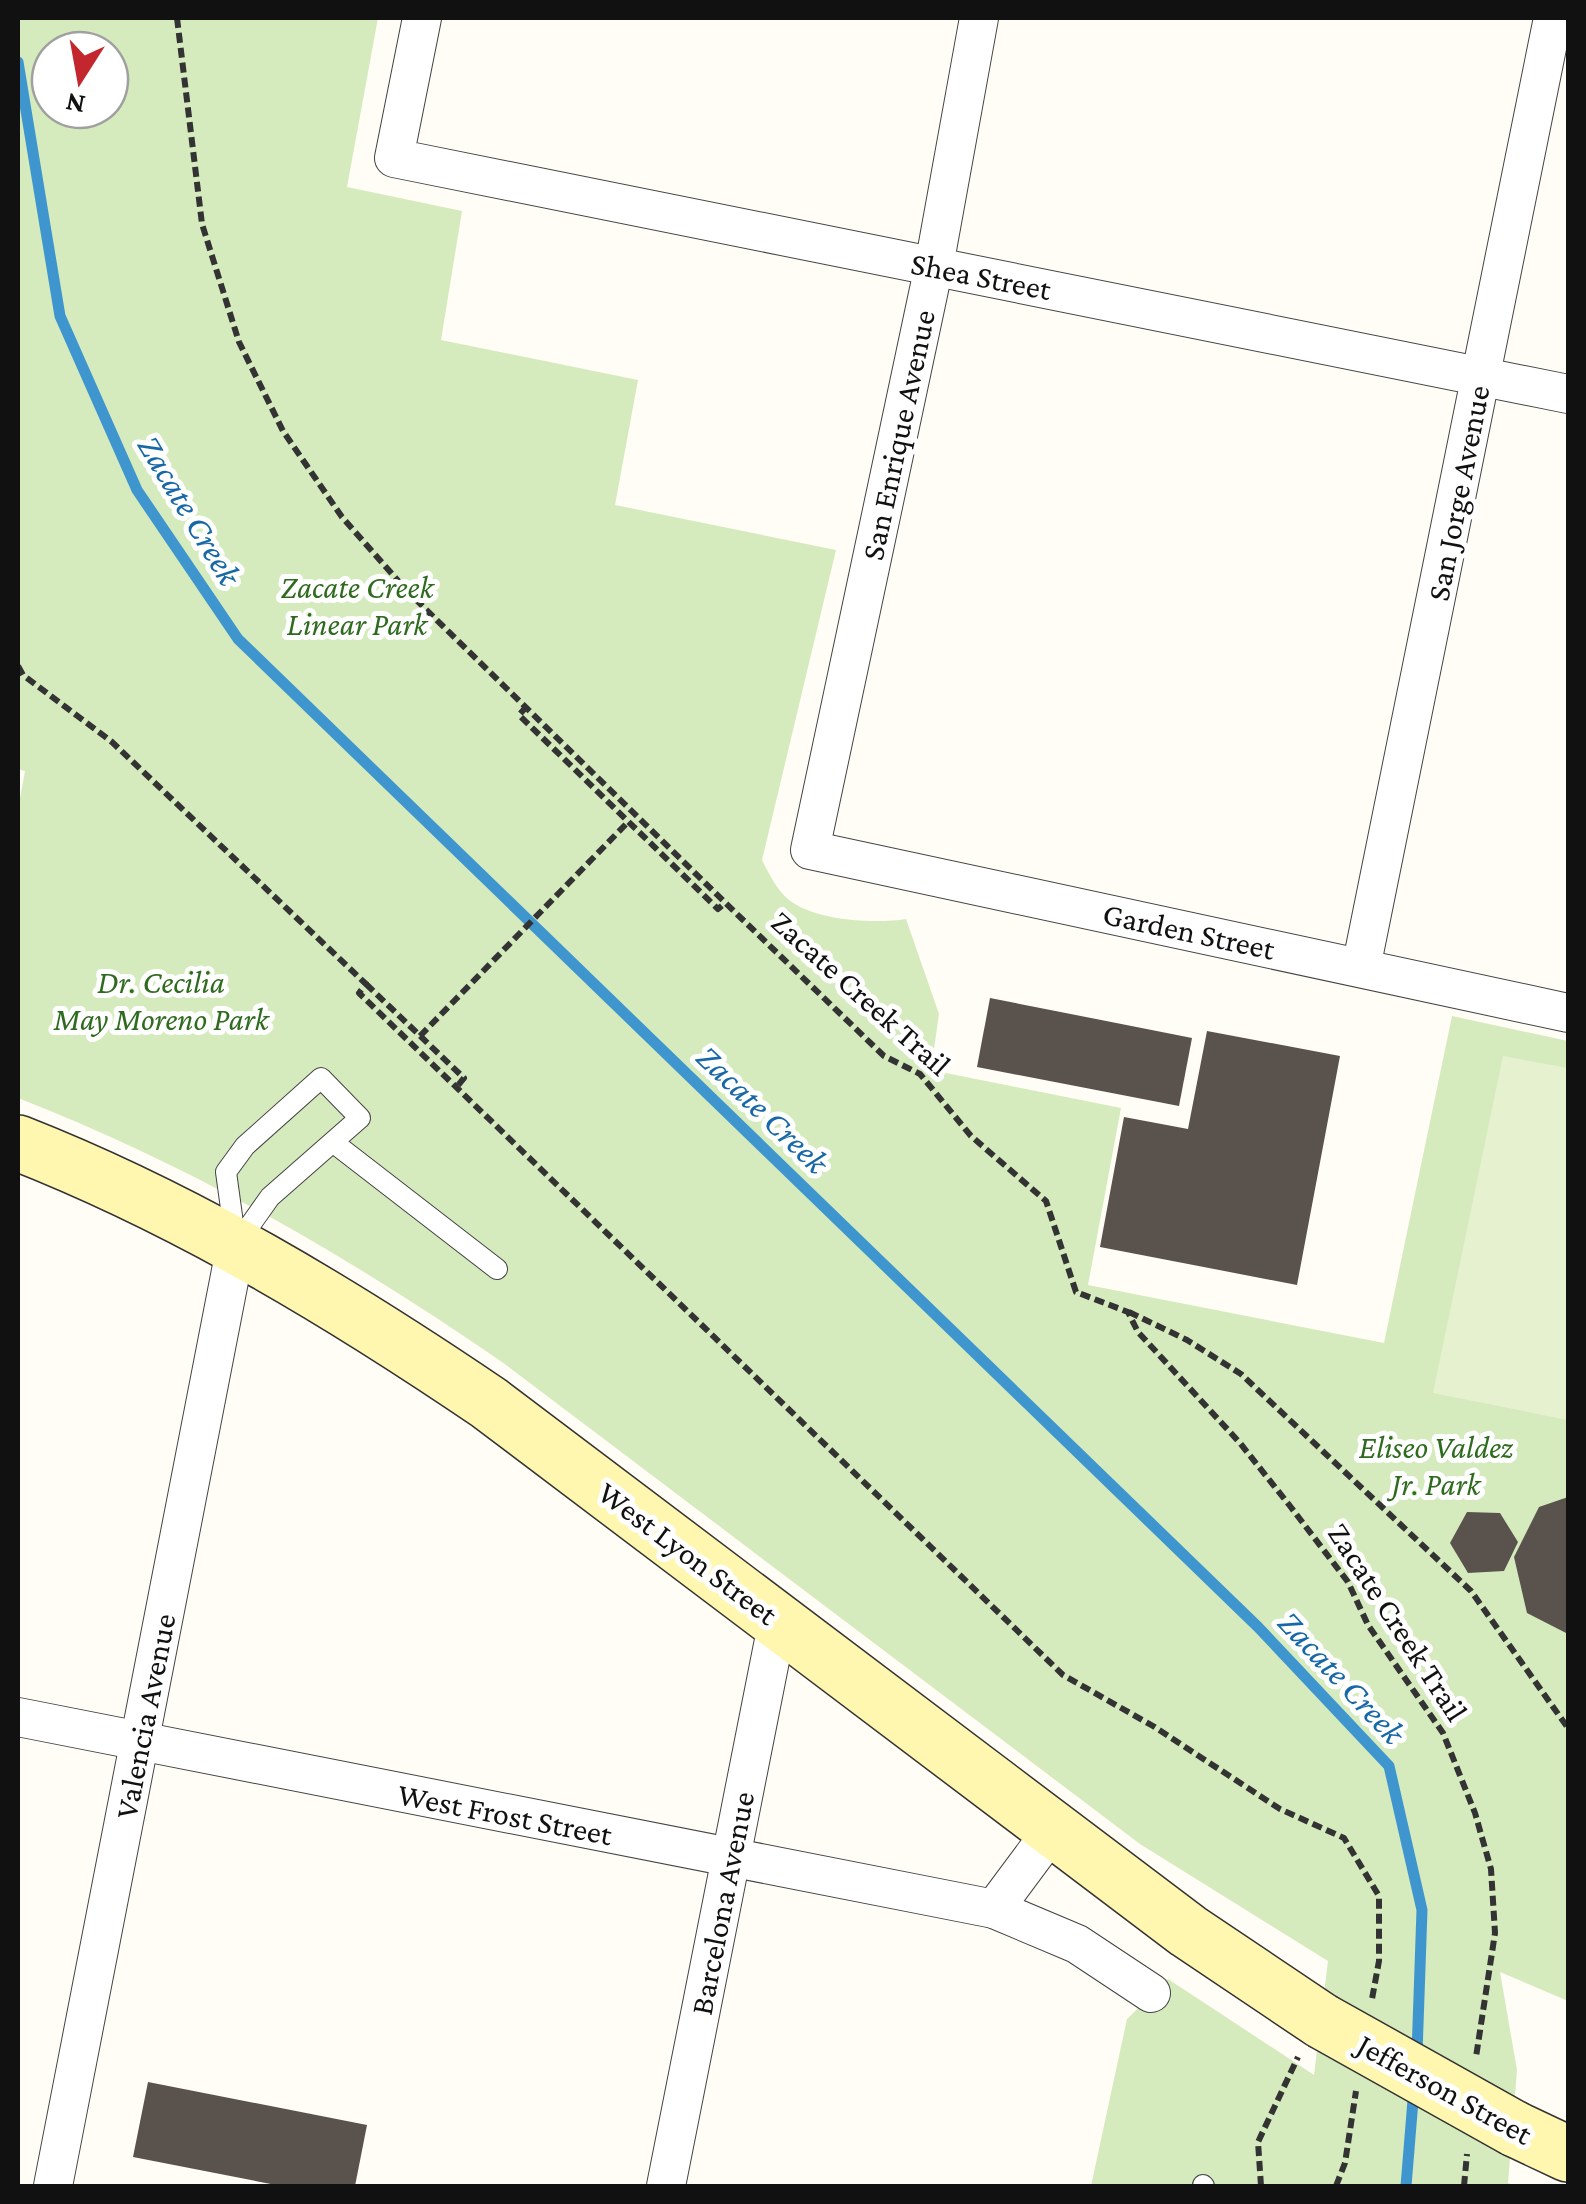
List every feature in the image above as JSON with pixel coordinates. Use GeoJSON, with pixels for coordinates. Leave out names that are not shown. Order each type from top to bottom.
{"type":"FeatureCollection","features":[{"type":"Feature","properties":{"kind":"main road","name":"West Lyon Street"},"geometry":{"type":"LineString","coordinates":[[18,1142],[236,1244],[369,1322],[488,1404],[1052,1831],[1330,2031]]}},
{"type":"Feature","properties":{"kind":"main road","name":"Jefferson Street"},"geometry":{"type":"LineString","coordinates":[[1330,2031],[1491,2138],[1568,2154]]}},
{"type":"Feature","properties":{"kind":"street","name":"Shea Street"},"geometry":{"type":"LineString","coordinates":[[422,18],[394,158],[1568,394]]}},
{"type":"Feature","properties":{"kind":"street","name":"San Enrique Avenue"},"geometry":{"type":"LineString","coordinates":[[810,850],[934,266],[979,18]]}},
{"type":"Feature","properties":{"kind":"street","name":"San Jorge Avenue"},"geometry":{"type":"LineString","coordinates":[[1361,968],[1553,18]]}},
{"type":"Feature","properties":{"kind":"street","name":"Garden Street"},"geometry":{"type":"LineString","coordinates":[[810,850],[1568,1012]]}},
{"type":"Feature","properties":{"kind":"street","name":"Valencia Avenue"},"geometry":{"type":"LineString","coordinates":[[53,2186],[236,1244]]}},
{"type":"Feature","properties":{"kind":"street","name":"Barcelona Avenue"},"geometry":{"type":"LineString","coordinates":[[666,2186],[778,1620]]}},
{"type":"Feature","properties":{"kind":"street","name":"West Frost Street"},"geometry":{"type":"LineString","coordinates":[[18,1717],[994,1909],[1078,1944],[1152,1993]]}},
{"type":"Feature","properties":{"kind":"street"},"geometry":{"type":"LineString","coordinates":[[994,1909],[1052,1831]]}},
{"type":"Feature","properties":{"kind":"lane"},"geometry":{"type":"LineString","coordinates":[[320,1078],[360,1118],[270,1197],[236,1244],[226,1172],[245,1146],[320,1078]]}},
{"type":"Feature","properties":{"kind":"lane"},"geometry":{"type":"LineString","coordinates":[[334,1142],[498,1269]]}},
{"type":"Feature","properties":{"kind":"path","name":"Zacate Creek Trail"},"geometry":{"type":"LineString","coordinates":[[178,18],[202,224],[238,342],[283,432],[342,518],[394,576],[725,902],[884,1056],[920,1074],[971,1136],[1046,1201],[1076,1292],[1128,1312],[1138,1332],[1240,1443],[1348,1582],[1368,1625],[1443,1733],[1475,1812],[1491,1870],[1495,1933],[1475,2070]]}},
{"type":"Feature","properties":{"kind":"path"},"geometry":{"type":"LineString","coordinates":[[18,666],[23,675],[112,742],[464,1078],[456,1088]]}},
{"type":"Feature","properties":{"kind":"path"},"geometry":{"type":"LineString","coordinates":[[528,706],[519,715],[718,909],[725,902]]}},
{"type":"Feature","properties":{"kind":"path"},"geometry":{"type":"LineString","coordinates":[[420,1036],[629,821]]}},
{"type":"Feature","properties":{"kind":"path"},"geometry":{"type":"LineString","coordinates":[[366,984],[358,992],[1063,1674],[1153,1726],[1280,1809],[1344,1838],[1380,1896],[1379,1961],[1258,2142],[1261,2186]]}},
{"type":"Feature","properties":{"kind":"path"},"geometry":{"type":"LineString","coordinates":[[1128,1312],[1187,1340],[1241,1374],[1471,1591],[1568,1728]]}},
{"type":"Feature","properties":{"kind":"path"},"geometry":{"type":"LineString","coordinates":[[1336,2186],[1345,2164],[1357,2089]]}},
{"type":"Feature","properties":{"kind":"path"},"geometry":{"type":"LineString","coordinates":[[1464,2186],[1491,2138]]}},
{"type":"Feature","properties":{"kind":"green space","name":"Zacate Creek Linear Park"},"geometry":{"type":"Polygon","coordinates":[[[18,18],[378,18],[347,187],[462,211],[441,340],[638,380],[615,505],[836,550],[762,860],[781,892],[814,913],[846,919],[906,919],[939,1014],[931,1070],[1121,1108],[1088,1285],[1384,1343],[1452,1016],[1568,1041],[1568,2001],[1500,1972],[1517,2070],[1508,2183],[1515,2186],[1091,2186],[1127,2019],[1168,1979],[1314,2075],[1328,1961],[1140,1844],[445,1323],[327,1250],[207,1183],[18,1098],[18,809],[25,771],[18,769],[18,18]]]}},
{"type":"Feature","properties":{"kind":"green space"},"geometry":{"type":"Polygon","coordinates":[[[1503,1056],[1568,1068],[1568,1420],[1433,1393],[1503,1056]]]}},
{"type":"Feature","properties":{"kind":"building"},"geometry":{"type":"Polygon","coordinates":[[[990,998],[1192,1038],[1179,1106],[977,1067],[990,998]]]}},
{"type":"Feature","properties":{"kind":"building"},"geometry":{"type":"Polygon","coordinates":[[[1207,1031],[1340,1056],[1297,1285],[1100,1247],[1124,1117],[1188,1129],[1207,1031]]]}},
{"type":"Feature","properties":{"kind":"building"},"geometry":{"type":"Polygon","coordinates":[[[1568,1497],[1568,1634],[1527,1613],[1514,1557],[1539,1507],[1568,1497]]]}},
{"type":"Feature","properties":{"kind":"building"},"geometry":{"type":"Polygon","coordinates":[[[1467,1512],[1500,1513],[1518,1542],[1504,1571],[1468,1573],[1450,1543],[1467,1512]]]}},
{"type":"Feature","properties":{"kind":"building"},"geometry":{"type":"Polygon","coordinates":[[[148,2082],[367,2125],[355,2186],[281,2186],[133,2157],[148,2082]]]}},
{"type":"Feature","properties":{"kind":"waterway","name":"Zacate Creek"},"geometry":{"type":"LineString","coordinates":[[18,62],[60,316],[137,490],[238,639],[1258,1627],[1389,1766],[1422,1910],[1417,2054]]}},
{"type":"Feature","properties":{"kind":"waterway","name":"Zacate Creek"},"geometry":{"type":"LineString","coordinates":[[1406,2186],[1414,2088]]}},
{"type":"Feature","properties":{"kind":"park label","name":"Dr. Cecilia May Moreno Park"},"geometry":{"type":"Point","coordinates":[161,1000]}},
{"type":"Feature","properties":{"kind":"park label","name":"Eliseo Valdez Jr. Park"},"geometry":{"type":"Point","coordinates":[1436,1466]}}]}
